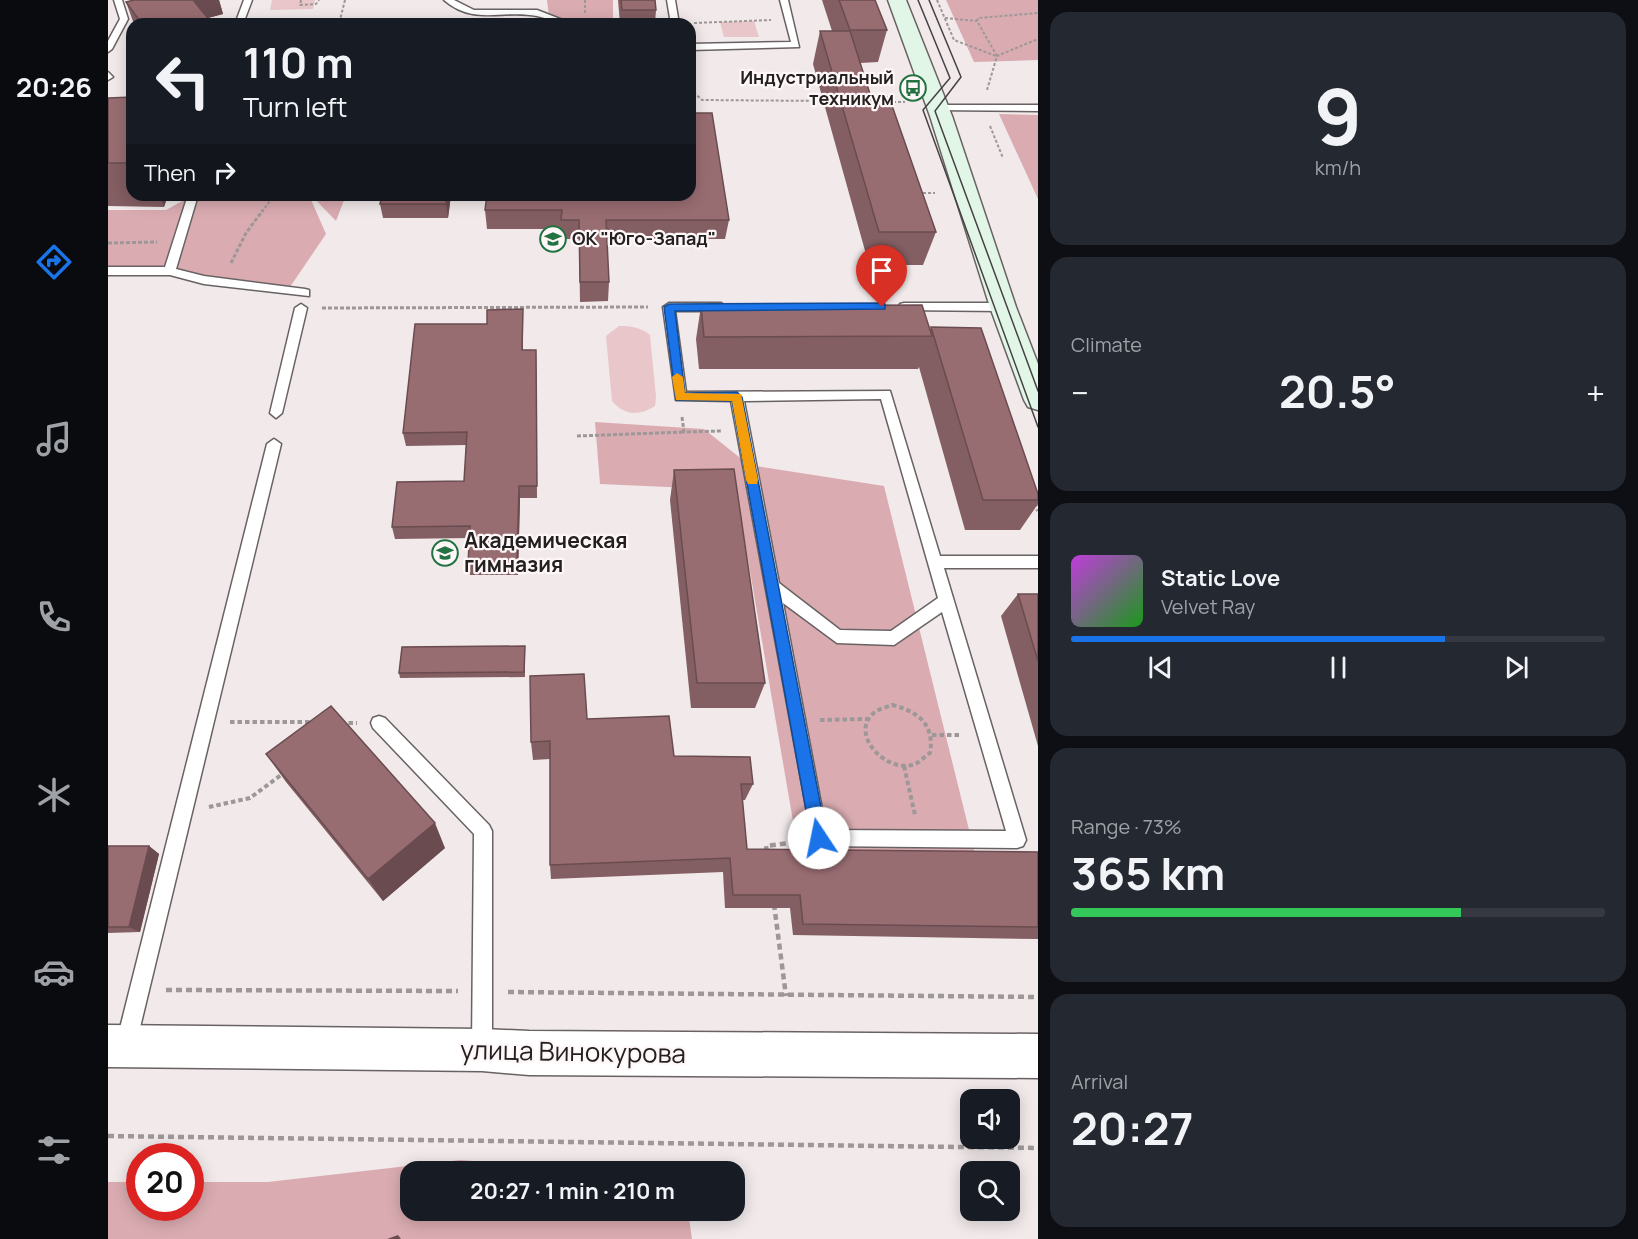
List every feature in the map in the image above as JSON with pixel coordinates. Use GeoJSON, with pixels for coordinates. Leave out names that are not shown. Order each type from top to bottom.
{"type":"FeatureCollection","features":[{"type":"Feature","properties":{"kind":"main road"},"geometry":{"type":"LineString","coordinates":[[897,0],[938,108],[1004,307],[1038,400]]}},
{"type":"Feature","properties":{"kind":"street","name":"улица Винокурова"},"geometry":{"type":"LineString","coordinates":[[117,1046],[482,1050],[529,1053],[1038,1056]]}},
{"type":"Feature","properties":{"kind":"lane"},"geometry":{"type":"LineString","coordinates":[[108,49],[124,19],[118,0]]}},
{"type":"Feature","properties":{"kind":"lane"},"geometry":{"type":"LineString","coordinates":[[241,18],[248,0]]}},
{"type":"Feature","properties":{"kind":"lane"},"geometry":{"type":"LineString","coordinates":[[448,0],[472,13],[537,13],[552,18]]}},
{"type":"Feature","properties":{"kind":"lane"},"geometry":{"type":"LineString","coordinates":[[671,0],[674,18]]}},
{"type":"Feature","properties":{"kind":"lane"},"geometry":{"type":"LineString","coordinates":[[696,46],[796,45],[784,0]]}},
{"type":"Feature","properties":{"kind":"lane"},"geometry":{"type":"LineString","coordinates":[[938,108],[1038,108]]}},
{"type":"Feature","properties":{"kind":"lane"},"geometry":{"type":"LineString","coordinates":[[170,271],[191,201]]}},
{"type":"Feature","properties":{"kind":"lane"},"geometry":{"type":"LineString","coordinates":[[108,271],[170,271],[204,280],[305,293]]}},
{"type":"Feature","properties":{"kind":"lane"},"geometry":{"type":"LineString","coordinates":[[728,307],[669,307],[680,397],[886,394],[1017,840],[819,838],[737,397]]}},
{"type":"Feature","properties":{"kind":"lane"},"geometry":{"type":"LineString","coordinates":[[894,307],[1004,307]]}},
{"type":"Feature","properties":{"kind":"lane"},"geometry":{"type":"LineString","coordinates":[[276,413],[301,308]]}},
{"type":"Feature","properties":{"kind":"lane"},"geometry":{"type":"LineString","coordinates":[[117,1046],[139,990],[176,814],[274,444]]}},
{"type":"Feature","properties":{"kind":"lane"},"geometry":{"type":"LineString","coordinates":[[935,562],[1038,562]]}},
{"type":"Feature","properties":{"kind":"lane"},"geometry":{"type":"LineString","coordinates":[[772,586],[837,636],[894,638],[946,601]]}},
{"type":"Feature","properties":{"kind":"lane"},"geometry":{"type":"LineString","coordinates":[[379,723],[483,831],[482,1050]]}},
{"type":"Feature","properties":{"kind":"path"},"geometry":{"type":"LineString","coordinates":[[301,0],[300,5],[316,4],[319,0]]}},
{"type":"Feature","properties":{"kind":"path"},"geometry":{"type":"LineString","coordinates":[[341,18],[345,0]]}},
{"type":"Feature","properties":{"kind":"path"},"geometry":{"type":"LineString","coordinates":[[938,0],[954,40],[997,56],[1038,39]]}},
{"type":"Feature","properties":{"kind":"path"},"geometry":{"type":"LineString","coordinates":[[945,18],[977,21],[978,18],[987,16],[1038,13]]}},
{"type":"Feature","properties":{"kind":"path"},"geometry":{"type":"LineString","coordinates":[[696,23],[789,19]]}},
{"type":"Feature","properties":{"kind":"path"},"geometry":{"type":"LineString","coordinates":[[977,21],[997,56],[983,108]]}},
{"type":"Feature","properties":{"kind":"path"},"geometry":{"type":"LineString","coordinates":[[696,94],[702,100],[833,102]]}},
{"type":"Feature","properties":{"kind":"path"},"geometry":{"type":"LineString","coordinates":[[881,102],[905,102]]}},
{"type":"Feature","properties":{"kind":"path"},"geometry":{"type":"LineString","coordinates":[[990,125],[1003,158]]}},
{"type":"Feature","properties":{"kind":"path"},"geometry":{"type":"LineString","coordinates":[[911,193],[935,193]]}},
{"type":"Feature","properties":{"kind":"path"},"geometry":{"type":"LineString","coordinates":[[204,280],[224,275],[246,232],[269,201]]}},
{"type":"Feature","properties":{"kind":"path"},"geometry":{"type":"LineString","coordinates":[[108,243],[179,241]]}},
{"type":"Feature","properties":{"kind":"path"},"geometry":{"type":"LineString","coordinates":[[316,308],[669,307]]}},
{"type":"Feature","properties":{"kind":"path"},"geometry":{"type":"LineString","coordinates":[[680,397],[684,432]]}},
{"type":"Feature","properties":{"kind":"path"},"geometry":{"type":"LineString","coordinates":[[577,436],[743,431]]}},
{"type":"Feature","properties":{"kind":"path"},"geometry":{"type":"LineString","coordinates":[[1034,500],[1038,511]]}},
{"type":"Feature","properties":{"kind":"path"},"geometry":{"type":"LineString","coordinates":[[892,705],[912,711],[928,726],[932,735],[930,753],[915,765],[892,764],[872,750],[865,729],[867,720],[873,712],[892,705]]}},
{"type":"Feature","properties":{"kind":"path"},"geometry":{"type":"LineString","coordinates":[[796,720],[867,720]]}},
{"type":"Feature","properties":{"kind":"path"},"geometry":{"type":"LineString","coordinates":[[223,722],[315,722]]}},
{"type":"Feature","properties":{"kind":"path"},"geometry":{"type":"LineString","coordinates":[[338,723],[379,723]]}},
{"type":"Feature","properties":{"kind":"path"},"geometry":{"type":"LineString","coordinates":[[341,729],[350,723]]}},
{"type":"Feature","properties":{"kind":"path"},"geometry":{"type":"LineString","coordinates":[[904,766],[921,839]]}},
{"type":"Feature","properties":{"kind":"path"},"geometry":{"type":"LineString","coordinates":[[176,814],[250,798],[290,768]]}},
{"type":"Feature","properties":{"kind":"path"},"geometry":{"type":"LineString","coordinates":[[768,858],[766,846],[819,838]]}},
{"type":"Feature","properties":{"kind":"path"},"geometry":{"type":"LineString","coordinates":[[772,893],[786,996]]}},
{"type":"Feature","properties":{"kind":"path"},"geometry":{"type":"LineString","coordinates":[[139,990],[1038,998]]}},
{"type":"Feature","properties":{"kind":"path"},"geometry":{"type":"LineString","coordinates":[[108,1136],[1038,1148]]}},
{"type":"Feature","properties":{"kind":"shaded area"},"geometry":{"type":"Polygon","coordinates":[[[272,0],[315,0],[313,9],[270,10],[272,0]]]}},
{"type":"Feature","properties":{"kind":"shaded area"},"geometry":{"type":"Polygon","coordinates":[[[547,0],[613,0],[613,18],[549,18],[547,0]]]}},
{"type":"Feature","properties":{"kind":"shaded area"},"geometry":{"type":"Polygon","coordinates":[[[946,0],[1038,0],[1038,60],[974,62],[946,0]]]}},
{"type":"Feature","properties":{"kind":"shaded area"},"geometry":{"type":"Polygon","coordinates":[[[754,21],[759,37],[724,37],[720,22],[754,21]]]}},
{"type":"Feature","properties":{"kind":"shaded area"},"geometry":{"type":"Polygon","coordinates":[[[999,114],[1038,115],[1038,199],[999,114]]]}},
{"type":"Feature","properties":{"kind":"shaded area"},"geometry":{"type":"Polygon","coordinates":[[[182,201],[312,201],[326,234],[290,287],[108,268],[108,210],[166,210],[182,201]]]}},
{"type":"Feature","properties":{"kind":"shaded area"},"geometry":{"type":"Polygon","coordinates":[[[317,201],[344,201],[336,221],[317,201]]]}},
{"type":"Feature","properties":{"kind":"shaded area"},"geometry":{"type":"Polygon","coordinates":[[[619,326],[643,330],[650,335],[656,397],[655,406],[643,412],[627,412],[612,401],[606,336],[619,326]]]}},
{"type":"Feature","properties":{"kind":"shaded area"},"geometry":{"type":"Polygon","coordinates":[[[595,422],[704,429],[749,465],[884,486],[975,854],[798,850],[736,490],[600,484],[595,422]]]}},
{"type":"Feature","properties":{"kind":"shaded area"},"geometry":{"type":"Polygon","coordinates":[[[400,1167],[400,1221],[689,1221],[692,1239],[108,1239],[108,1182],[126,1182],[126,1221],[204,1221],[204,1182],[268,1182],[400,1167]]]}},
{"type":"Feature","properties":{"kind":"building"},"geometry":{"type":"Polygon","coordinates":[[[193,0],[208,18],[138,18],[126,2],[193,0]]]}},
{"type":"Feature","properties":{"kind":"building"},"geometry":{"type":"Polygon","coordinates":[[[621,0],[655,0],[656,10],[622,10],[621,0]]]}},
{"type":"Feature","properties":{"kind":"building"},"geometry":{"type":"Polygon","coordinates":[[[839,0],[875,0],[887,30],[850,30],[839,0]]]}},
{"type":"Feature","properties":{"kind":"building"},"geometry":{"type":"Polygon","coordinates":[[[820,31],[850,31],[871,97],[889,97],[936,232],[879,232],[820,31]]]}},
{"type":"Feature","properties":{"kind":"building"},"geometry":{"type":"Polygon","coordinates":[[[126,97],[126,163],[108,163],[108,98],[126,97]]]}},
{"type":"Feature","properties":{"kind":"building"},"geometry":{"type":"Polygon","coordinates":[[[696,113],[712,113],[729,220],[606,220],[609,282],[580,282],[579,220],[561,220],[562,210],[485,210],[486,201],[696,201],[696,113]]]}},
{"type":"Feature","properties":{"kind":"building"},"geometry":{"type":"Polygon","coordinates":[[[381,201],[446,201],[446,204],[380,204],[381,201]]]}},
{"type":"Feature","properties":{"kind":"building"},"geometry":{"type":"Polygon","coordinates":[[[922,305],[932,336],[704,337],[701,306],[922,305]]]}},
{"type":"Feature","properties":{"kind":"building"},"geometry":{"type":"Polygon","coordinates":[[[523,309],[522,350],[536,350],[537,486],[519,486],[517,563],[468,564],[470,526],[392,527],[397,482],[464,481],[467,432],[403,433],[415,324],[487,324],[487,310],[523,309]]]}},
{"type":"Feature","properties":{"kind":"building"},"geometry":{"type":"Polygon","coordinates":[[[931,327],[981,328],[1038,494],[1038,500],[983,500],[931,327]]]}},
{"type":"Feature","properties":{"kind":"building"},"geometry":{"type":"Polygon","coordinates":[[[734,469],[765,683],[697,683],[674,470],[734,469]]]}},
{"type":"Feature","properties":{"kind":"building"},"geometry":{"type":"Polygon","coordinates":[[[1018,594],[1038,594],[1038,661],[1018,594]]]}},
{"type":"Feature","properties":{"kind":"building"},"geometry":{"type":"Polygon","coordinates":[[[525,646],[524,672],[399,673],[402,647],[525,646]]]}},
{"type":"Feature","properties":{"kind":"building"},"geometry":{"type":"Polygon","coordinates":[[[584,674],[587,719],[669,716],[674,756],[750,757],[753,784],[741,784],[747,849],[1038,852],[1038,927],[803,924],[800,895],[733,895],[730,858],[550,865],[550,741],[531,742],[530,676],[584,674]]]}},
{"type":"Feature","properties":{"kind":"building"},"geometry":{"type":"Polygon","coordinates":[[[331,706],[435,823],[368,879],[266,754],[331,706]]]}},
{"type":"Feature","properties":{"kind":"building"},"geometry":{"type":"Polygon","coordinates":[[[108,846],[149,846],[129,927],[108,927],[108,846]]]}},
{"type":"Feature","properties":{"kind":"tram line"},"geometry":{"type":"LineString","coordinates":[[918,0],[950,78],[923,110],[1038,427]]}},
{"type":"Feature","properties":{"kind":"tram line"},"geometry":{"type":"LineString","coordinates":[[929,0],[961,77],[935,111],[1038,391]]}},
{"type":"Feature","properties":{"kind":"slow traffic"},"geometry":{"type":"LineString","coordinates":[[677,377],[680,397],[737,397],[752,480]]}},
{"type":"Feature","properties":{"kind":"place","name":"Индустриальный техникум"},"geometry":{"type":"Point","coordinates":[913,88]}},
{"type":"Feature","properties":{"kind":"place","name":"ОК \"Юго-Запад\""},"geometry":{"type":"Point","coordinates":[553,239]}},
{"type":"Feature","properties":{"kind":"place","name":"Академическая гимназия"},"geometry":{"type":"Point","coordinates":[445,553]}},
{"type":"Feature","properties":{"kind":"route"},"geometry":{"type":"LineString","coordinates":[[819,838],[737,397],[680,397],[669,307],[882,307]]}}]}
